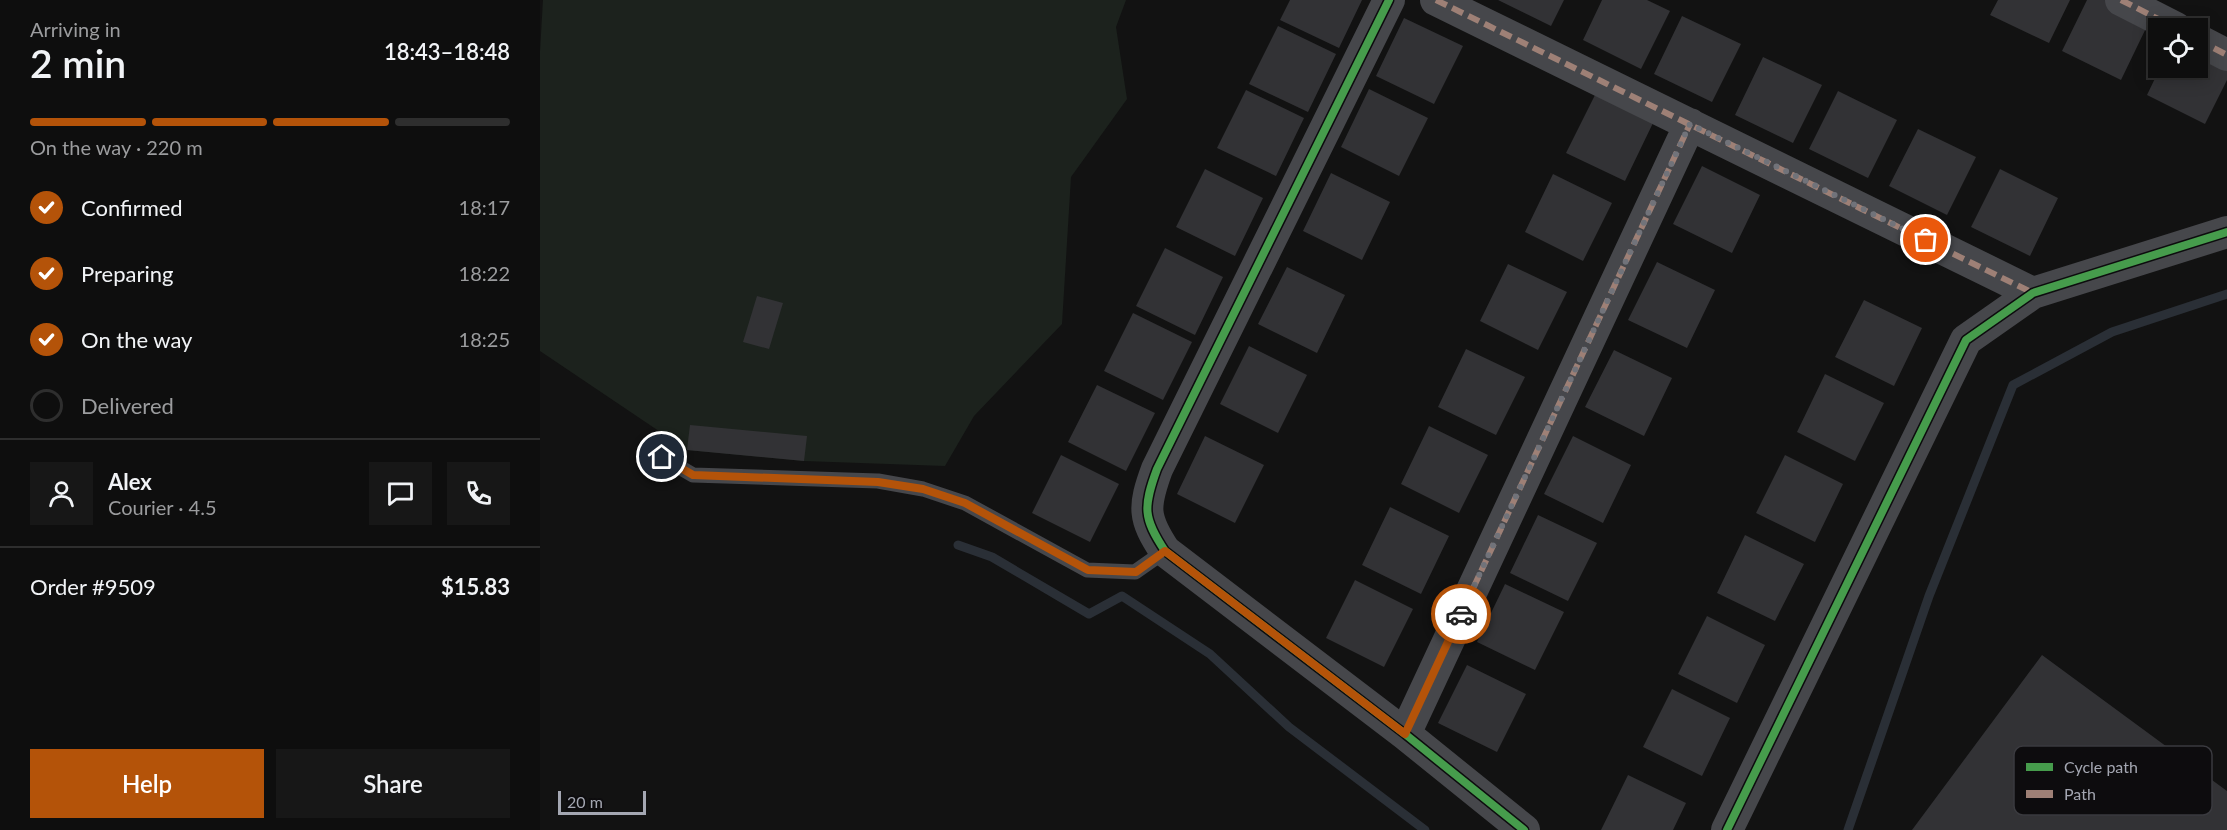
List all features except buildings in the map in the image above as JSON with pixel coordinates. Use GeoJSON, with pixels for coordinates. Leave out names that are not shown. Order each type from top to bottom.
{"type":"FeatureCollection","features":[{"type":"Feature","properties":{"kind":"street"},"geometry":{"type":"LineString","coordinates":[[1389,0],[1156,469],[1149,489],[1146,515],[1153,534],[1165,551],[1405,734],[1524,830]]}},
{"type":"Feature","properties":{"kind":"street"},"geometry":{"type":"LineString","coordinates":[[1436,0],[2033,293]]}},
{"type":"Feature","properties":{"kind":"street"},"geometry":{"type":"LineString","coordinates":[[2121,0],[2156,18]]}},
{"type":"Feature","properties":{"kind":"street"},"geometry":{"type":"LineString","coordinates":[[2208,45],[2227,55]]}},
{"type":"Feature","properties":{"kind":"street"},"geometry":{"type":"LineString","coordinates":[[1405,734],[1690,124]]}},
{"type":"Feature","properties":{"kind":"street"},"geometry":{"type":"LineString","coordinates":[[1727,830],[1966,340],[2033,293],[2227,232]]}},
{"type":"Feature","properties":{"kind":"lane"},"geometry":{"type":"LineString","coordinates":[[662,457],[693,475],[878,482],[923,489],[965,503],[1088,570],[1136,572],[1165,551]]}},
{"type":"Feature","properties":{"kind":"shaded area"},"geometry":{"type":"Polygon","coordinates":[[[543,0],[1126,0],[1116,27],[1127,99],[1071,177],[1062,324],[974,416],[945,466],[804,461],[687,450],[540,351],[540,51],[543,0]]]}},
{"type":"Feature","properties":{"kind":"waterway"},"geometry":{"type":"LineString","coordinates":[[1848,830],[1929,596],[2013,385],[2112,332],[2227,294]]}},
{"type":"Feature","properties":{"kind":"waterway"},"geometry":{"type":"LineString","coordinates":[[958,545],[992,557],[1089,614],[1122,596],[1210,654],[1289,727],[1425,830]]}},
{"type":"Feature","properties":{"kind":"marked path"},"geometry":{"type":"LineString","coordinates":[[1436,0],[2033,293]]}},
{"type":"Feature","properties":{"kind":"marked path"},"geometry":{"type":"LineString","coordinates":[[2121,0],[2156,18]]}},
{"type":"Feature","properties":{"kind":"marked path"},"geometry":{"type":"LineString","coordinates":[[2208,45],[2227,55]]}},
{"type":"Feature","properties":{"kind":"marked path"},"geometry":{"type":"LineString","coordinates":[[1405,734],[1690,124]]}},
{"type":"Feature","properties":{"kind":"cycle path"},"geometry":{"type":"LineString","coordinates":[[1389,0],[1157,469],[1149,493],[1147,512],[1152,530],[1165,551],[1405,734],[1524,830]]}},
{"type":"Feature","properties":{"kind":"cycle path"},"geometry":{"type":"LineString","coordinates":[[1727,830],[1966,340],[2033,293],[2227,232]]}},
{"type":"Feature","properties":{"kind":"way so far"},"geometry":{"type":"LineString","coordinates":[[1461,614],[1690,124],[1926,240]]}},
{"type":"Feature","properties":{"kind":"route"},"geometry":{"type":"LineString","coordinates":[[662,457],[693,475],[878,482],[923,489],[965,503],[1088,570],[1136,572],[1165,551],[1405,734],[1461,614]]}}]}
